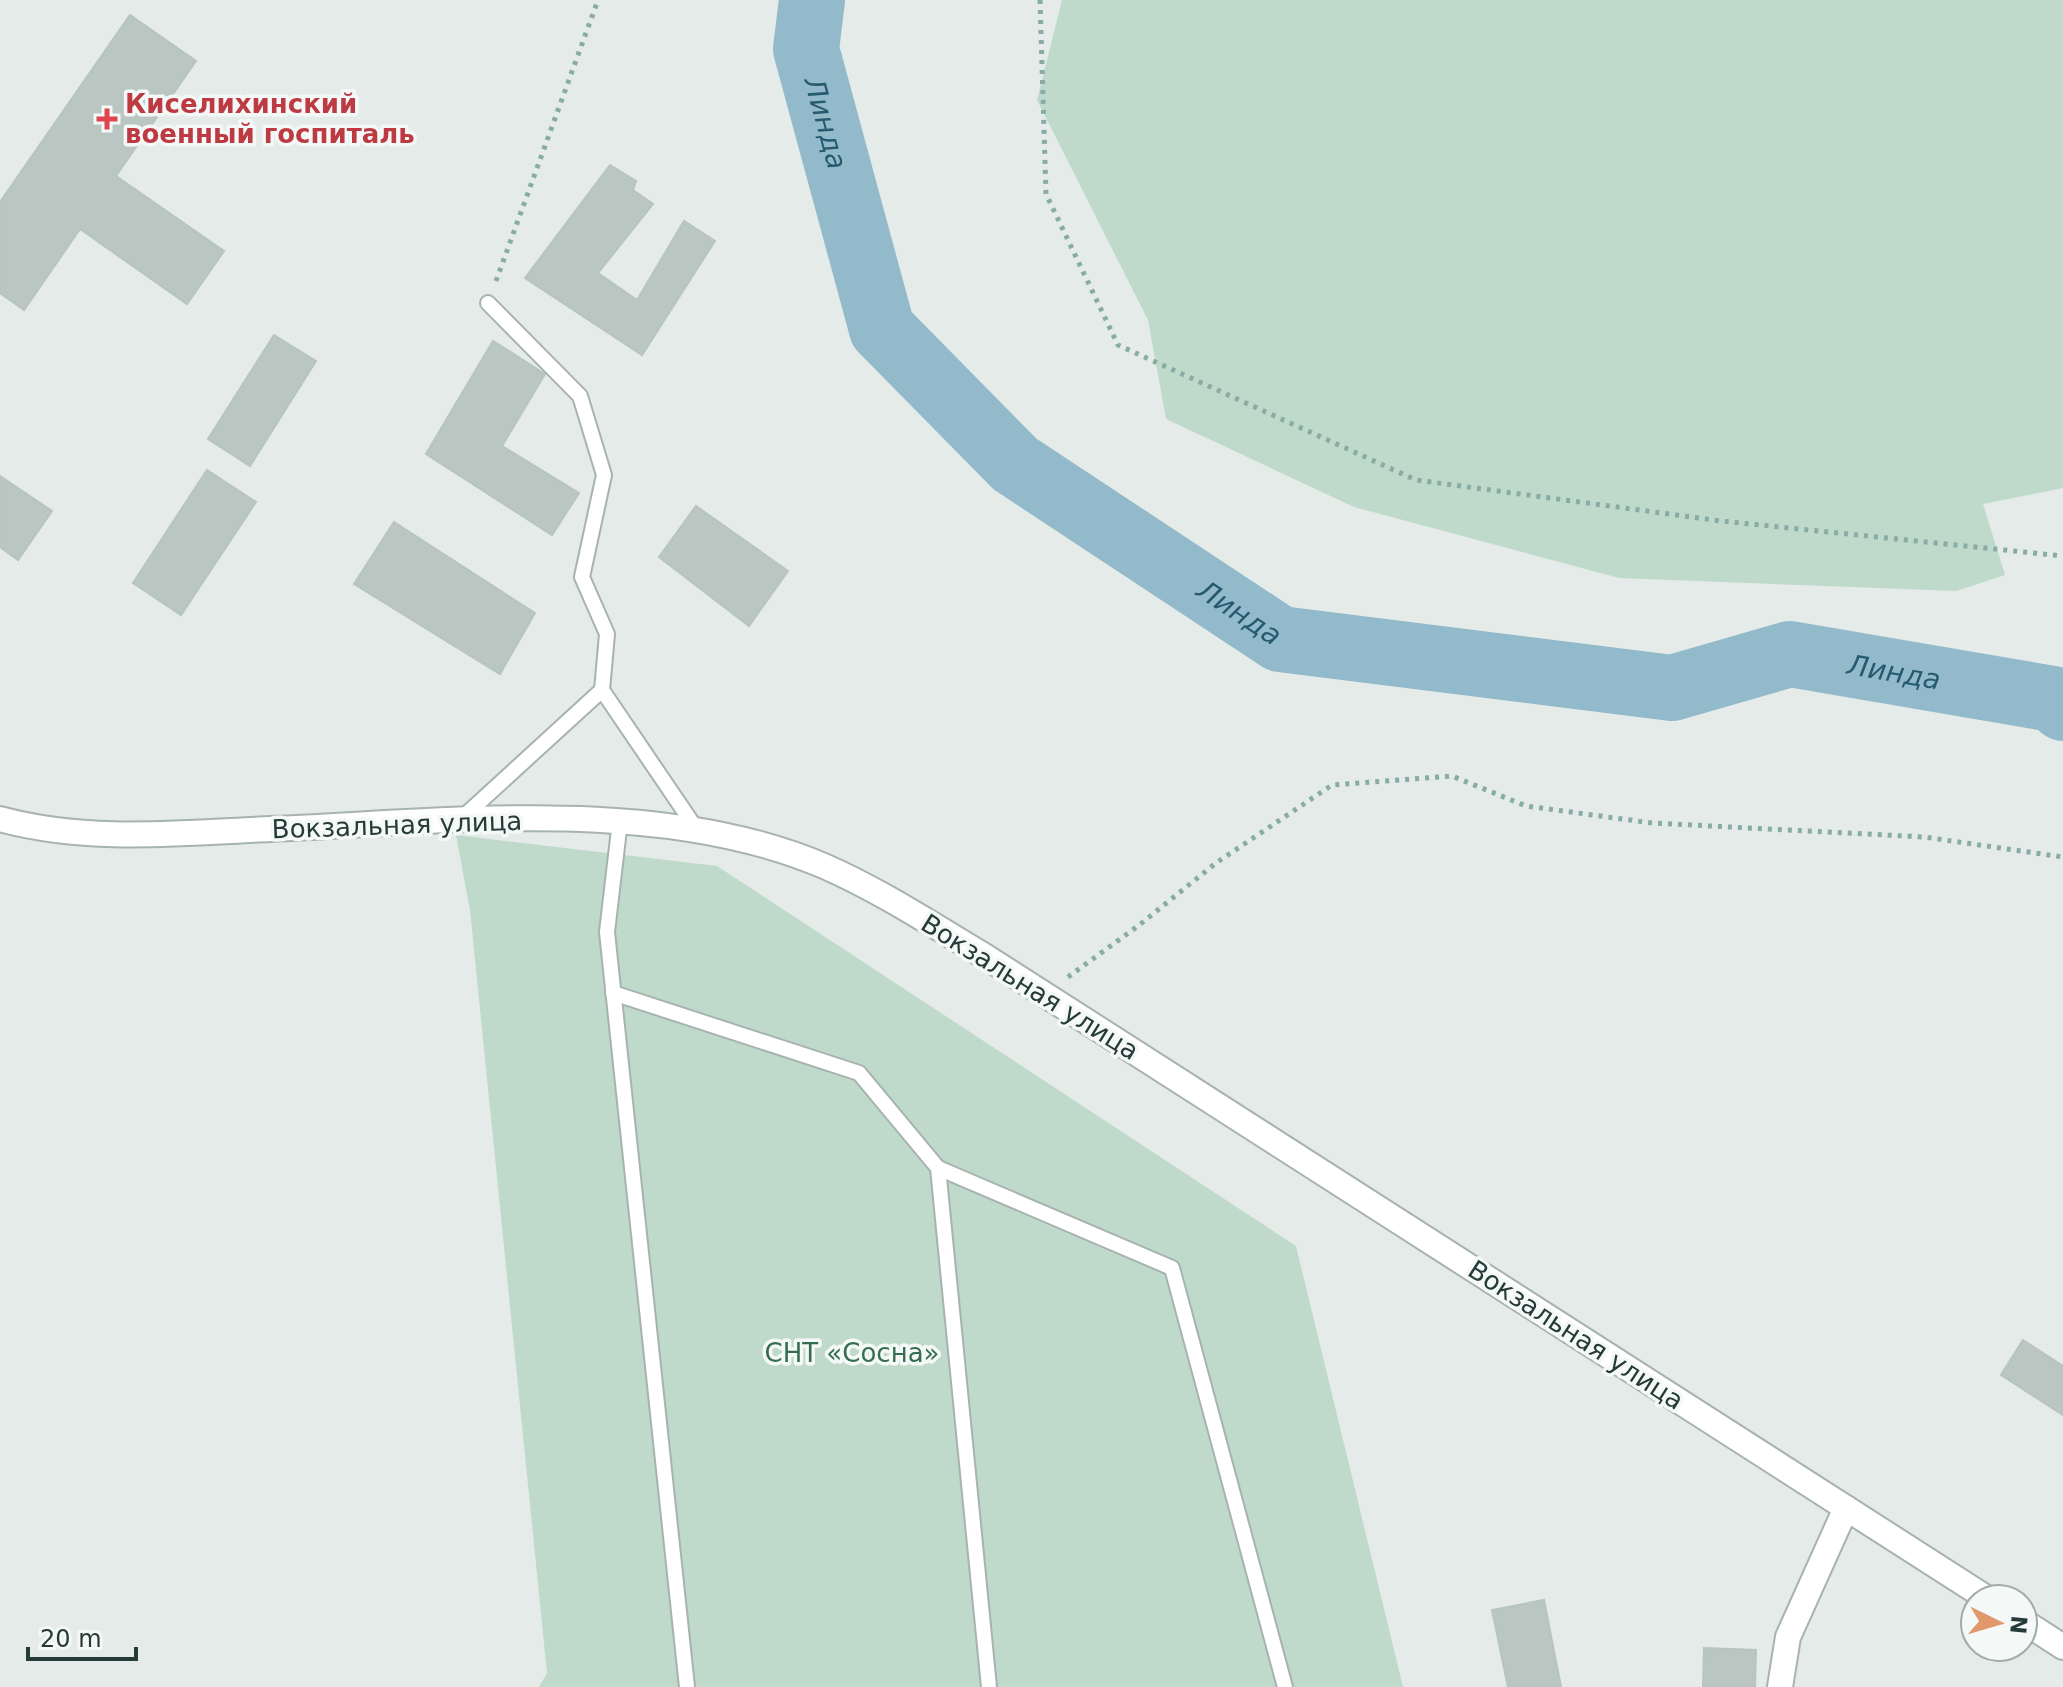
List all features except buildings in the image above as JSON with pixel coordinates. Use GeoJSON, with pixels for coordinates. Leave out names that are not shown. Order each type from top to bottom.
{"type":"FeatureCollection","features":[{"type":"Feature","properties":{"kind":"street","name":"Вокзальная улица"},"geometry":{"type":"LineString","coordinates":[[0,819],[86,835],[518,819],[620,821],[697,831],[772,849],[823,866],[905,908],[1044,995],[1963,1583]]}},
{"type":"Feature","properties":{"kind":"street"},"geometry":{"type":"LineString","coordinates":[[1780,1687],[1788,1637],[1846,1508]]}},
{"type":"Feature","properties":{"kind":"street"},"geometry":{"type":"LineString","coordinates":[[2039,1631],[2063,1647]]}},
{"type":"Feature","properties":{"kind":"lane"},"geometry":{"type":"LineString","coordinates":[[488,303],[580,396],[604,475],[582,577],[607,634],[602,690],[697,831]]}},
{"type":"Feature","properties":{"kind":"lane"},"geometry":{"type":"LineString","coordinates":[[458,822],[602,690]]}},
{"type":"Feature","properties":{"kind":"lane"},"geometry":{"type":"LineString","coordinates":[[620,821],[607,932],[687,1687]]}},
{"type":"Feature","properties":{"kind":"lane"},"geometry":{"type":"LineString","coordinates":[[613,993],[859,1073],[938,1168],[1172,1268],[1285,1687]]}},
{"type":"Feature","properties":{"kind":"lane"},"geometry":{"type":"LineString","coordinates":[[938,1168],[989,1687]]}},
{"type":"Feature","properties":{"kind":"path"},"geometry":{"type":"LineString","coordinates":[[488,303],[598,0]]}},
{"type":"Feature","properties":{"kind":"path"},"geometry":{"type":"LineString","coordinates":[[1040,0],[1046,194],[1118,345],[1416,480],[1721,521],[2063,556]]}},
{"type":"Feature","properties":{"kind":"path"},"geometry":{"type":"LineString","coordinates":[[1044,995],[1138,926],[1216,863],[1332,785],[1452,776],[1526,806],[1652,823],[1924,837],[2063,857]]}},
{"type":"Feature","properties":{"kind":"green space"},"geometry":{"type":"Polygon","coordinates":[[[1062,0],[2063,0],[2063,488],[1983,504],[2005,575],[1956,591],[1619,578],[1354,507],[1166,419],[1148,320],[1037,100],[1062,0]]]}},
{"type":"Feature","properties":{"kind":"green space","name":"СНТ «Сосна»"},"geometry":{"type":"Polygon","coordinates":[[[456,835],[717,866],[1296,1246],[1403,1687],[539,1687],[547,1673],[470,910],[456,835]]]}},
{"type":"Feature","properties":{"kind":"waterway","name":"Линда"},"geometry":{"type":"LineString","coordinates":[[812,0],[806,49],[882,329],[1015,464],[1280,639],[1672,688],[1790,654],[2053,699],[2063,708]]}},
{"type":"Feature","properties":{"kind":"place","name":"Киселихинский военный госпиталь"},"geometry":{"type":"Point","coordinates":[107,119]}}]}
